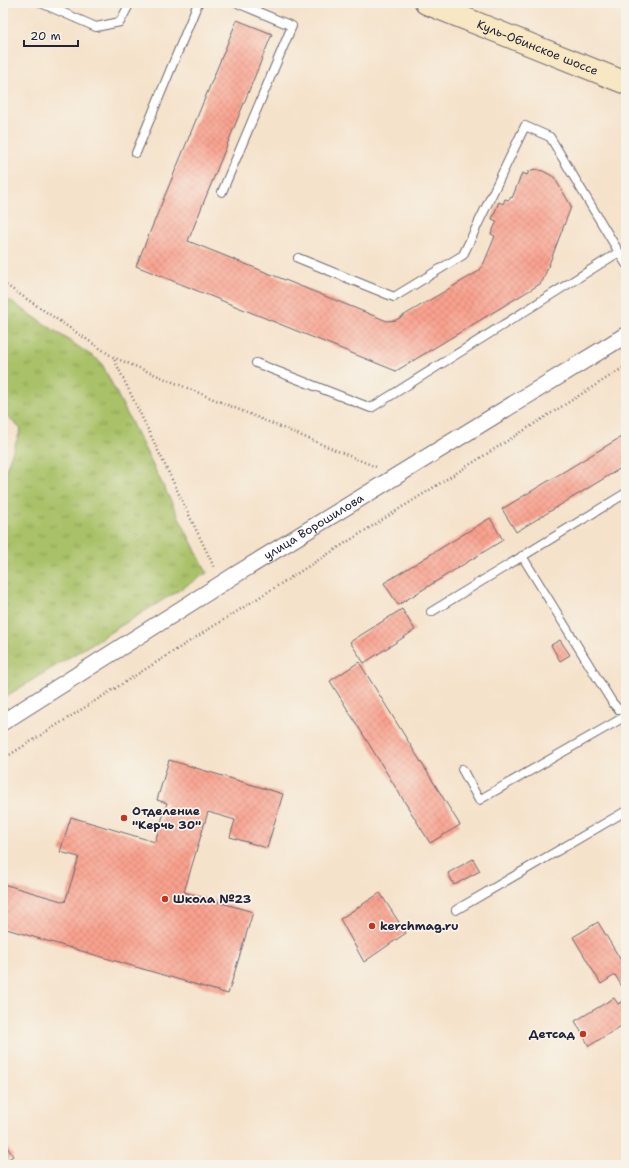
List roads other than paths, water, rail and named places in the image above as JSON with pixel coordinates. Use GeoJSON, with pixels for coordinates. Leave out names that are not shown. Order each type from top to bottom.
{"type":"FeatureCollection","features":[{"type":"Feature","properties":{"kind":"main road","name":"Куль-Обинское шоссе"},"geometry":{"type":"LineString","coordinates":[[426,3],[626,84]]}},
{"type":"Feature","properties":{"kind":"street","name":"улица Ворошилова"},"geometry":{"type":"LineString","coordinates":[[3,722],[222,584],[626,335]]}},
{"type":"Feature","properties":{"kind":"lane"},"geometry":{"type":"LineString","coordinates":[[41,3],[96,28],[120,22],[130,3]]}},
{"type":"Feature","properties":{"kind":"lane"},"geometry":{"type":"LineString","coordinates":[[136,153],[198,3]]}},
{"type":"Feature","properties":{"kind":"lane"},"geometry":{"type":"LineString","coordinates":[[222,192],[292,26],[237,3]]}},
{"type":"Feature","properties":{"kind":"lane"},"geometry":{"type":"LineString","coordinates":[[298,258],[394,297],[463,255],[525,126],[550,137],[626,264]]}},
{"type":"Feature","properties":{"kind":"lane"},"geometry":{"type":"LineString","coordinates":[[256,363],[372,408],[619,252]]}},
{"type":"Feature","properties":{"kind":"lane"},"geometry":{"type":"LineString","coordinates":[[431,612],[626,493]]}},
{"type":"Feature","properties":{"kind":"lane"},"geometry":{"type":"LineString","coordinates":[[522,556],[612,702],[618,709],[626,710]]}},
{"type":"Feature","properties":{"kind":"lane"},"geometry":{"type":"LineString","coordinates":[[462,769],[479,800],[626,716]]}},
{"type":"Feature","properties":{"kind":"lane"},"geometry":{"type":"LineString","coordinates":[[456,910],[626,810]]}},
{"type":"Feature","properties":{"kind":"place","name":"Отделение \"Керчь 30\""},"geometry":{"type":"Point","coordinates":[124,818]}},
{"type":"Feature","properties":{"kind":"place","name":"Школа №23"},"geometry":{"type":"Point","coordinates":[165,899]}},
{"type":"Feature","properties":{"kind":"place","name":"kerchmag.ru"},"geometry":{"type":"Point","coordinates":[372,926]}},
{"type":"Feature","properties":{"kind":"place","name":"Детсад"},"geometry":{"type":"Point","coordinates":[583,1034]}}]}
